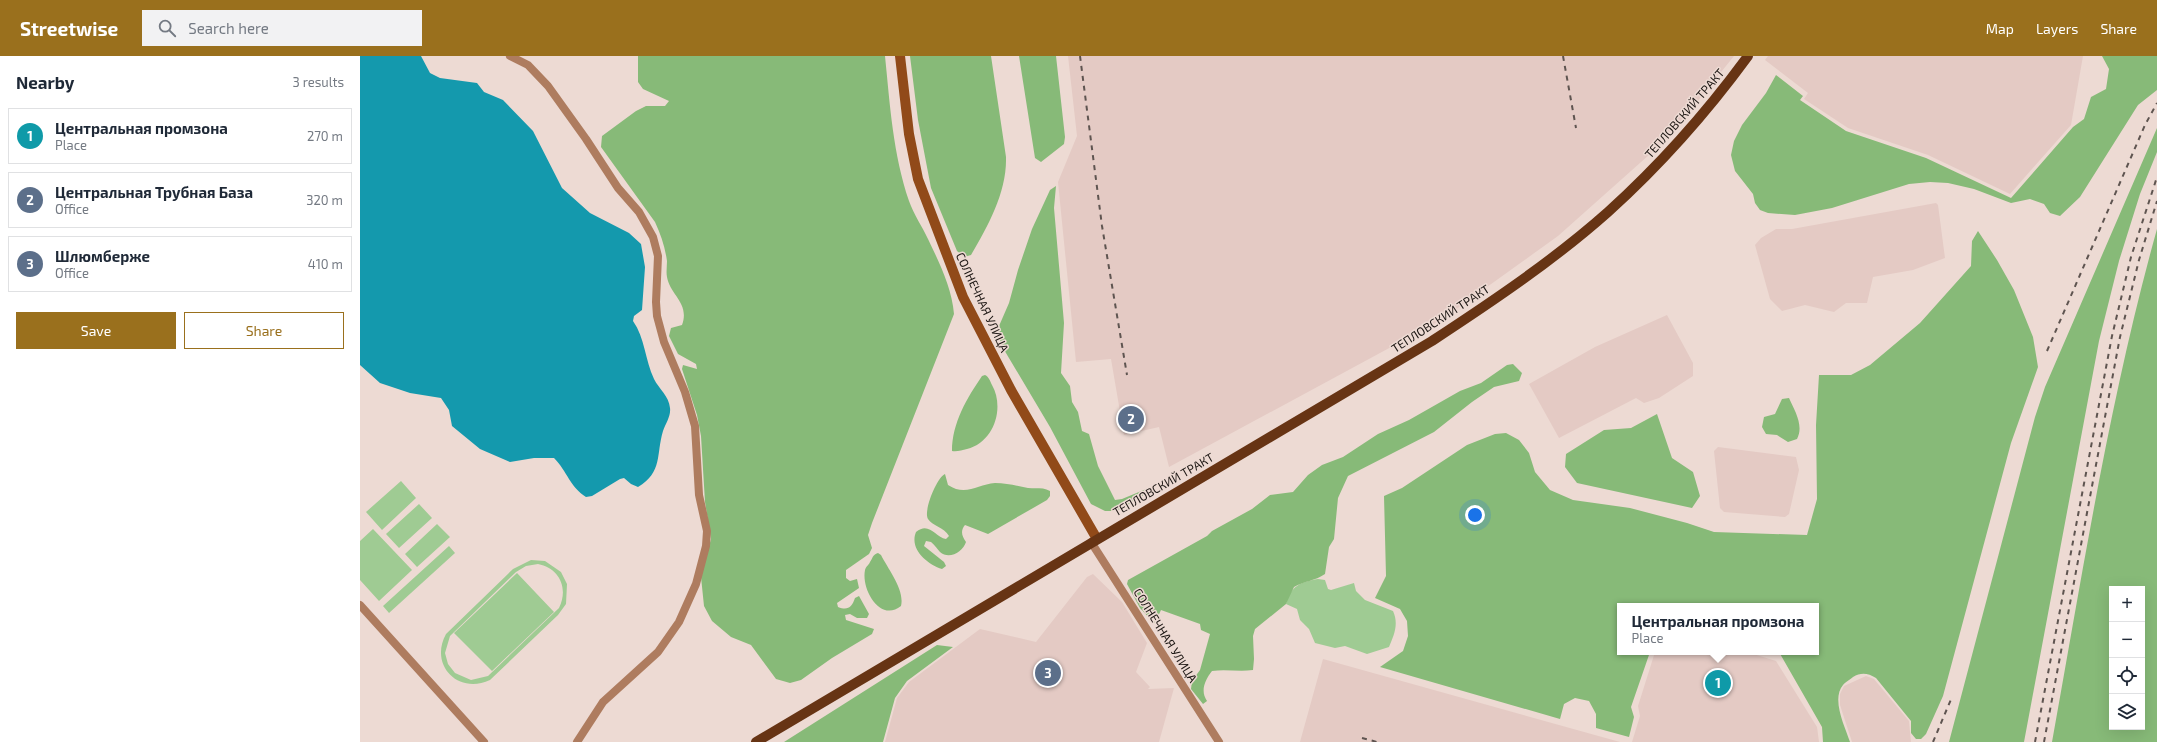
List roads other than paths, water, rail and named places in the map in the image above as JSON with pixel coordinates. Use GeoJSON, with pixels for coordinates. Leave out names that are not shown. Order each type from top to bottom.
{"type":"FeatureCollection","features":[{"type":"Feature","properties":{"kind":"main road","name":"ТЕПЛОВСКИЙ ТРАКТ"},"geometry":{"type":"LineString","coordinates":[[756,742],[1432,340],[1556,254],[1609,211],[1670,151],[1748,56]]}},
{"type":"Feature","properties":{"kind":"street"},"geometry":{"type":"LineString","coordinates":[[510,56],[528,65],[543,80],[586,139],[618,188],[639,212],[653,237],[658,256],[656,302],[658,322],[664,342],[685,392],[695,426],[699,495],[707,531],[706,546],[696,584],[679,622],[658,652],[603,702],[577,742]]}},
{"type":"Feature","properties":{"kind":"street","name":"СОЛНЕЧНАЯ УЛИЦА"},"geometry":{"type":"LineString","coordinates":[[900,56],[909,134],[918,179],[963,297],[1011,390],[1094,540],[1219,742]]}},
{"type":"Feature","properties":{"kind":"street"},"geometry":{"type":"LineString","coordinates":[[360,606],[484,742]]}},
{"type":"Feature","properties":{"kind":"water"},"geometry":{"type":"Polygon","coordinates":[[[360,56],[421,56],[430,73],[440,78],[477,83],[484,92],[503,100],[533,131],[562,188],[590,213],[629,233],[641,244],[645,267],[642,310],[634,316],[633,321],[643,342],[651,372],[656,383],[668,400],[670,411],[663,431],[655,469],[646,481],[638,487],[631,484],[624,478],[592,496],[586,497],[576,489],[554,458],[534,458],[510,462],[480,449],[452,426],[449,410],[441,398],[410,393],[380,383],[360,365],[360,56]]]}},
{"type":"Feature","properties":{"kind":"railway"},"geometry":{"type":"LineString","coordinates":[[1080,56],[1102,226],[1127,375]]}},
{"type":"Feature","properties":{"kind":"railway"},"geometry":{"type":"LineString","coordinates":[[1563,56],[1576,128]]}},
{"type":"Feature","properties":{"kind":"railway"},"geometry":{"type":"LineString","coordinates":[[2047,351],[2145,125],[2157,103]]}},
{"type":"Feature","properties":{"kind":"railway"},"geometry":{"type":"LineString","coordinates":[[2035,742],[2112,336],[2131,257],[2157,177]]}},
{"type":"Feature","properties":{"kind":"railway"},"geometry":{"type":"LineString","coordinates":[[2044,742],[2120,337],[2139,260],[2157,201]]}},
{"type":"Feature","properties":{"kind":"railway"},"geometry":{"type":"LineString","coordinates":[[1933,742],[1952,697]]}},
{"type":"Feature","properties":{"kind":"railway"},"geometry":{"type":"LineString","coordinates":[[1362,738],[1377,742]]}},
{"type":"Feature","properties":{"kind":"place","name":"Центральная Трубная База"},"geometry":{"type":"Point","coordinates":[1131,419]}},
{"type":"Feature","properties":{"kind":"place","name":"Шлюмберже"},"geometry":{"type":"Point","coordinates":[1048,673]}},
{"type":"Feature","properties":{"kind":"place","name":"Центральная промзона"},"geometry":{"type":"Point","coordinates":[1718,683]}}]}
